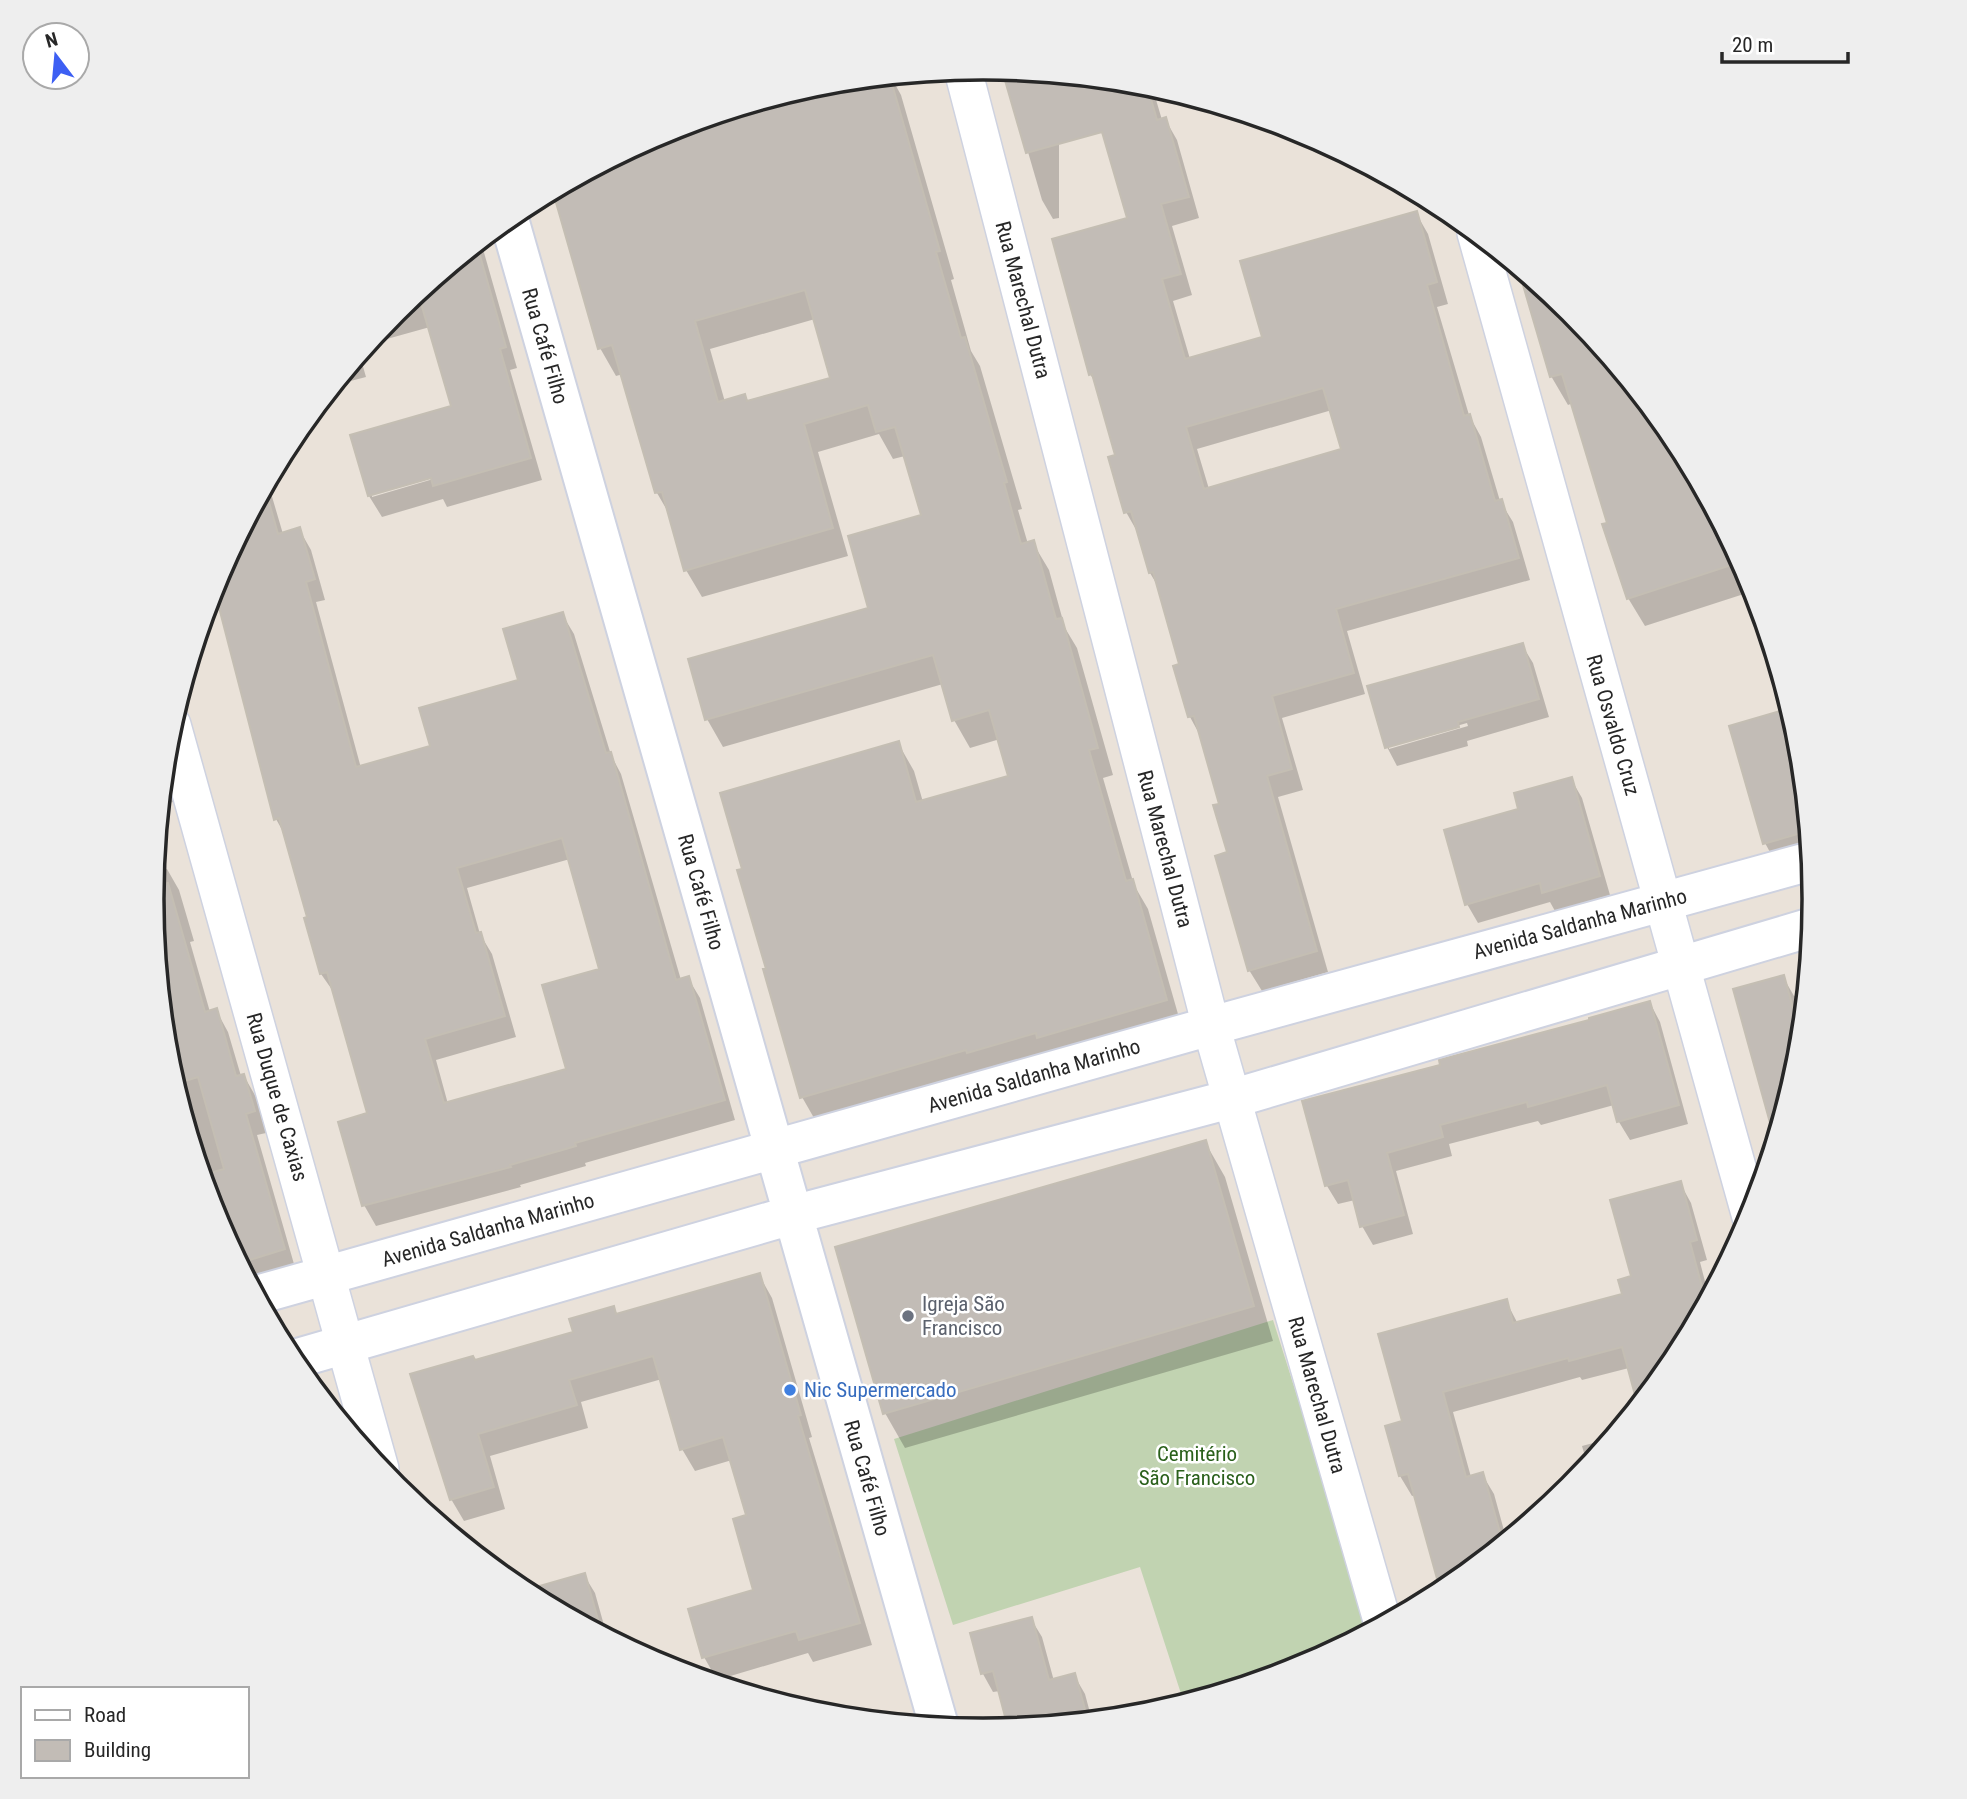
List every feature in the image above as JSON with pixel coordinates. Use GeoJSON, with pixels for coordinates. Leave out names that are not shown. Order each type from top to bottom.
{"type":"FeatureCollection","features":[{"type":"Feature","properties":{"kind":"street","name":"Rua Marechal Dutra"},"geometry":{"type":"LineString","coordinates":[[966,81],[1211,1026],[1381,1616]]}},
{"type":"Feature","properties":{"kind":"street","name":"Rua Café Filho"},"geometry":{"type":"LineString","coordinates":[[512,230],[936,1717]]}},
{"type":"Feature","properties":{"kind":"street","name":"Rua Osvaldo Cruz"},"geometry":{"type":"LineString","coordinates":[[1480,249],[1746,1198]]}},
{"type":"Feature","properties":{"kind":"street","name":"Rua Duque de Caxias"},"geometry":{"type":"LineString","coordinates":[[179,749],[373,1446]]}},
{"type":"Feature","properties":{"kind":"street","name":"Avenida Saldanha Marinho"},"geometry":{"type":"LineString","coordinates":[[265,1293],[1211,1026],[1801,864]]}},
{"type":"Feature","properties":{"kind":"street"},"geometry":{"type":"LineString","coordinates":[[304,1356],[792,1215],[1231,1099],[1801,930]]}},
{"type":"Feature","properties":{"kind":"green space","name":"Cemitério São Francisco"},"geometry":{"type":"Polygon","coordinates":[[[1273,1320],[1368,1622],[1297,1656],[1247,1675],[1181,1694],[1140,1567],[953,1625],[894,1439],[1273,1320]]]}},
{"type":"Feature","properties":{"kind":"building"},"geometry":{"type":"Polygon","coordinates":[[[1005,81],[1037,82],[1143,96],[1151,98],[1157,120],[1166,117],[1189,197],[1161,204],[1181,274],[1162,279],[1185,359],[1262,337],[1240,261],[1417,211],[1437,282],[1427,285],[1464,416],[1470,414],[1495,501],[1502,499],[1519,558],[1336,609],[1354,673],[1272,696],[1292,769],[1267,776],[1317,951],[1248,971],[1215,856],[1227,852],[1213,805],[1219,804],[1194,716],[1188,717],[1173,666],[1179,664],[1153,572],[1149,573],[1131,511],[1124,513],[1108,457],[1115,455],[1092,374],[1089,375],[1052,239],[1127,218],[1102,132],[1026,153],[1005,81]],[[1323,388],[1186,427],[1204,489],[1341,449],[1323,388]]]}},
{"type":"Feature","properties":{"kind":"building"},"geometry":{"type":"Polygon","coordinates":[[[893,86],[940,251],[936,252],[961,338],[965,337],[1007,482],[1004,483],[1021,544],[1034,540],[1056,619],[1062,618],[1098,748],[1089,750],[1126,881],[1133,879],[1167,1000],[1037,1038],[1036,1033],[967,1053],[966,1050],[800,1098],[737,870],[742,869],[720,793],[899,741],[916,802],[1008,776],[989,710],[952,721],[933,655],[705,720],[688,659],[868,608],[848,536],[921,515],[895,427],[876,432],[868,405],[804,424],[833,528],[684,571],[662,492],[655,493],[612,345],[598,349],[556,202],[621,165],[720,124],[824,96],[893,86]],[[805,290],[695,321],[718,402],[745,394],[747,401],[830,378],[805,290]]]}},
{"type":"Feature","properties":{"kind":"building"},"geometry":{"type":"Polygon","coordinates":[[[480,254],[506,347],[500,349],[531,458],[433,486],[431,478],[368,496],[350,435],[451,406],[421,304],[480,254]]]}},
{"type":"Feature","properties":{"kind":"building"},"geometry":{"type":"Polygon","coordinates":[[[1522,283],[1563,320],[1633,401],[1693,490],[1731,565],[1627,599],[1602,524],[1607,523],[1562,374],[1550,377],[1522,283]]]}},
{"type":"Feature","properties":{"kind":"building"},"geometry":{"type":"Polygon","coordinates":[[[268,500],[278,534],[300,527],[315,579],[306,582],[356,767],[430,746],[419,708],[518,680],[503,629],[563,612],[606,753],[611,752],[676,980],[689,976],[725,1100],[575,1143],[576,1146],[510,1165],[511,1167],[362,1206],[338,1122],[367,1113],[327,972],[320,974],[279,818],[274,820],[219,607],[249,537],[268,500]],[[562,838],[457,868],[476,933],[481,932],[505,1016],[425,1039],[444,1103],[566,1069],[542,985],[599,969],[562,838]]]}},
{"type":"Feature","properties":{"kind":"building"},"geometry":{"type":"Polygon","coordinates":[[[1523,643],[1539,699],[1458,722],[1459,727],[1385,748],[1367,686],[1523,643]]]}},
{"type":"Feature","properties":{"kind":"building"},"geometry":{"type":"Polygon","coordinates":[[[1780,711],[1787,740],[1800,833],[1763,844],[1729,726],[1780,711]]]}},
{"type":"Feature","properties":{"kind":"building"},"geometry":{"type":"Polygon","coordinates":[[[1572,777],[1600,876],[1542,893],[1540,883],[1465,905],[1444,830],[1518,809],[1514,793],[1572,777]]]}},
{"type":"Feature","properties":{"kind":"building"},"geometry":{"type":"Polygon","coordinates":[[[168,883],[205,1012],[217,1008],[236,1076],[244,1074],[255,1111],[246,1114],[285,1249],[248,1260],[212,1173],[224,1169],[198,1077],[185,1081],[180,1059],[166,953],[165,884],[168,883]]]}},
{"type":"Feature","properties":{"kind":"building"},"geometry":{"type":"Polygon","coordinates":[[[1784,975],[1794,1012],[1787,1059],[1771,1125],[1733,989],[1784,975]]]}},
{"type":"Feature","properties":{"kind":"building"},"geometry":{"type":"Polygon","coordinates":[[[1650,1001],[1679,1105],[1617,1122],[1607,1085],[1528,1107],[1527,1102],[1440,1125],[1443,1137],[1387,1153],[1404,1215],[1360,1227],[1348,1180],[1325,1186],[1302,1101],[1440,1065],[1439,1060],[1650,1001]]]}},
{"type":"Feature","properties":{"kind":"building"},"geometry":{"type":"Polygon","coordinates":[[[1206,1140],[1254,1306],[883,1414],[835,1247],[1206,1140]]]}},
{"type":"Feature","properties":{"kind":"building"},"geometry":{"type":"Polygon","coordinates":[[[1681,1181],[1697,1240],[1690,1242],[1703,1290],[1664,1355],[1635,1395],[1622,1347],[1569,1361],[1568,1358],[1443,1392],[1466,1477],[1483,1472],[1500,1534],[1438,1581],[1408,1474],[1399,1476],[1385,1426],[1402,1421],[1378,1334],[1507,1299],[1513,1323],[1622,1294],[1618,1280],[1631,1276],[1610,1200],[1681,1181]]]}},
{"type":"Feature","properties":{"kind":"building"},"geometry":{"type":"Polygon","coordinates":[[[760,1273],[801,1415],[798,1416],[860,1623],[799,1640],[796,1631],[702,1658],[688,1609],[753,1590],[733,1519],[746,1515],[723,1437],[680,1450],[653,1356],[569,1380],[577,1405],[478,1434],[494,1487],[450,1500],[410,1374],[473,1356],[475,1360],[573,1332],[569,1319],[614,1306],[616,1314],[760,1273]]]}},
{"type":"Feature","properties":{"kind":"building"},"geometry":{"type":"Polygon","coordinates":[[[585,1573],[599,1622],[574,1609],[538,1586],[585,1573]]]}},
{"type":"Feature","properties":{"kind":"building"},"geometry":{"type":"Polygon","coordinates":[[[1032,1617],[1049,1680],[1075,1673],[1086,1711],[1005,1718],[993,1671],[981,1674],[970,1633],[1032,1617]]]}},
{"type":"Feature","properties":{"kind":"place","name":"Igreja São Francisco"},"geometry":{"type":"Point","coordinates":[908,1316]}},
{"type":"Feature","properties":{"kind":"place","name":"Nic Supermercado"},"geometry":{"type":"Point","coordinates":[790,1390]}}]}
